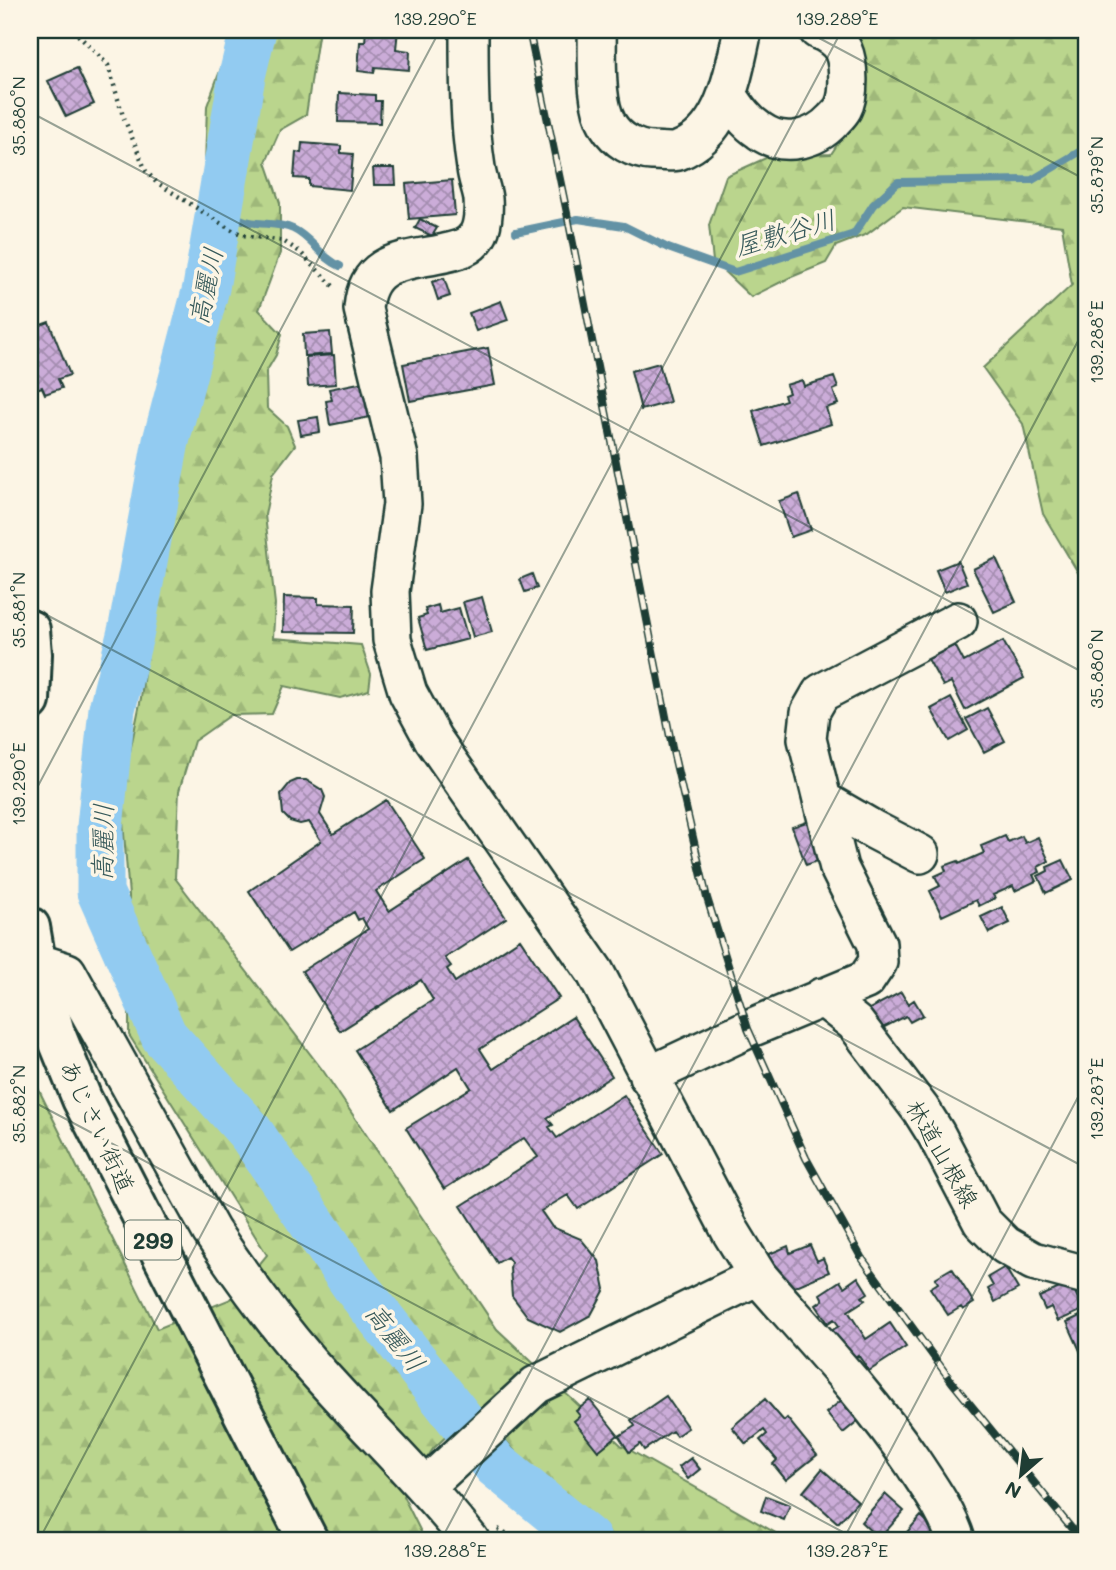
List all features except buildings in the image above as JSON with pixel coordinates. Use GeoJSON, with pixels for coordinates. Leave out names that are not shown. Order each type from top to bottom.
{"type":"FeatureCollection","features":[{"type":"Feature","properties":{"kind":"highway"},"geometry":{"type":"LineString","coordinates":[[30,630],[30,701]]}},
{"type":"Feature","properties":{"kind":"highway","name":"あじさい街道"},"geometry":{"type":"LineString","coordinates":[[33,945],[55,1033],[82,1098],[308,1540]]}},
{"type":"Feature","properties":{"kind":"street"},"geometry":{"type":"LineString","coordinates":[[469,30],[471,121],[476,169],[483,200],[477,236],[465,248],[378,271],[368,283],[364,296],[363,309],[399,457],[402,504],[390,591],[392,640],[408,693],[433,739],[595,972],[731,1232],[758,1276],[888,1427],[933,1492],[950,1521],[956,1540]]}},
{"type":"Feature","properties":{"kind":"street"},"geometry":{"type":"LineString","coordinates":[[597,30],[600,103],[608,125],[626,144],[647,151],[676,152],[704,135],[728,95],[743,30]]}},
{"type":"Feature","properties":{"kind":"street"},"geometry":{"type":"LineString","coordinates":[[728,95],[742,116],[762,133],[781,140],[800,140],[822,132],[843,108],[849,78],[843,49],[826,33],[818,30]]}},
{"type":"Feature","properties":{"kind":"street"},"geometry":{"type":"LineString","coordinates":[[648,1076],[748,1029],[866,980],[878,962],[877,944],[839,868],[807,739],[810,712],[821,693],[958,621]]}},
{"type":"Feature","properties":{"kind":"street"},"geometry":{"type":"LineString","coordinates":[[822,800],[920,854]]}},
{"type":"Feature","properties":{"kind":"street"},"geometry":{"type":"LineString","coordinates":[[33,945],[67,972],[211,1231],[237,1270],[307,1360],[425,1487],[470,1540]]}},
{"type":"Feature","properties":{"kind":"street","name":"林道山根線"},"geometry":{"type":"LineString","coordinates":[[822,997],[855,1023],[921,1110],[982,1222],[1005,1245],[1033,1261],[1086,1275]]}},
{"type":"Feature","properties":{"kind":"street"},"geometry":{"type":"LineString","coordinates":[[425,1487],[536,1385],[758,1276]]}},
{"type":"Feature","properties":{"kind":"path"},"geometry":{"type":"LineString","coordinates":[[73,30],[108,65],[123,117],[146,171],[156,182],[243,235],[283,241],[300,252],[338,291]]}},
{"type":"Feature","properties":{"kind":"green space"},"geometry":{"type":"Polygon","coordinates":[[[235,30],[319,30],[306,115],[280,130],[266,162],[280,203],[280,253],[259,310],[282,334],[276,355],[266,372],[267,408],[287,426],[295,445],[273,474],[265,515],[275,604],[273,638],[361,645],[371,674],[369,690],[340,698],[284,686],[272,714],[231,715],[194,741],[179,791],[175,878],[324,1072],[497,1329],[621,1445],[788,1540],[619,1540],[611,1537],[525,1463],[477,1407],[433,1449],[403,1496],[425,1540],[30,1540],[30,1072],[157,1329],[231,1299],[267,1255],[129,1035],[129,896],[121,796],[141,698],[161,533],[178,450],[211,341],[202,251],[207,106],[235,30]]]}},
{"type":"Feature","properties":{"kind":"green space"},"geometry":{"type":"Polygon","coordinates":[[[838,30],[1086,30],[1086,586],[1043,514],[1023,424],[983,368],[1072,285],[1062,226],[903,207],[867,234],[836,246],[826,263],[751,297],[713,261],[709,225],[726,176],[768,157],[831,154],[849,127],[838,30]]]}},
{"type":"Feature","properties":{"kind":"waterway","name":"高麗川"},"geometry":{"type":"LineString","coordinates":[[253,30],[242,76],[206,288],[166,441],[132,627],[112,709],[100,827],[100,892],[164,1036],[250,1132],[354,1284],[496,1465],[588,1540]]}},
{"type":"Feature","properties":{"kind":"waterway","name":"屋敷谷川"},"geometry":{"type":"LineString","coordinates":[[516,232],[578,219],[624,226],[668,248],[735,272],[854,234],[873,205],[898,182],[1032,180],[1086,148]]}},
{"type":"Feature","properties":{"kind":"waterway","name":"屋敷谷川"},"geometry":{"type":"LineString","coordinates":[[219,209],[246,221],[293,229],[340,266]]}},
{"type":"Feature","properties":{"kind":"railway"},"geometry":{"type":"LineString","coordinates":[[529,30],[672,747],[707,898],[748,1029],[806,1158],[861,1257],[952,1382],[1081,1540]]}}]}
